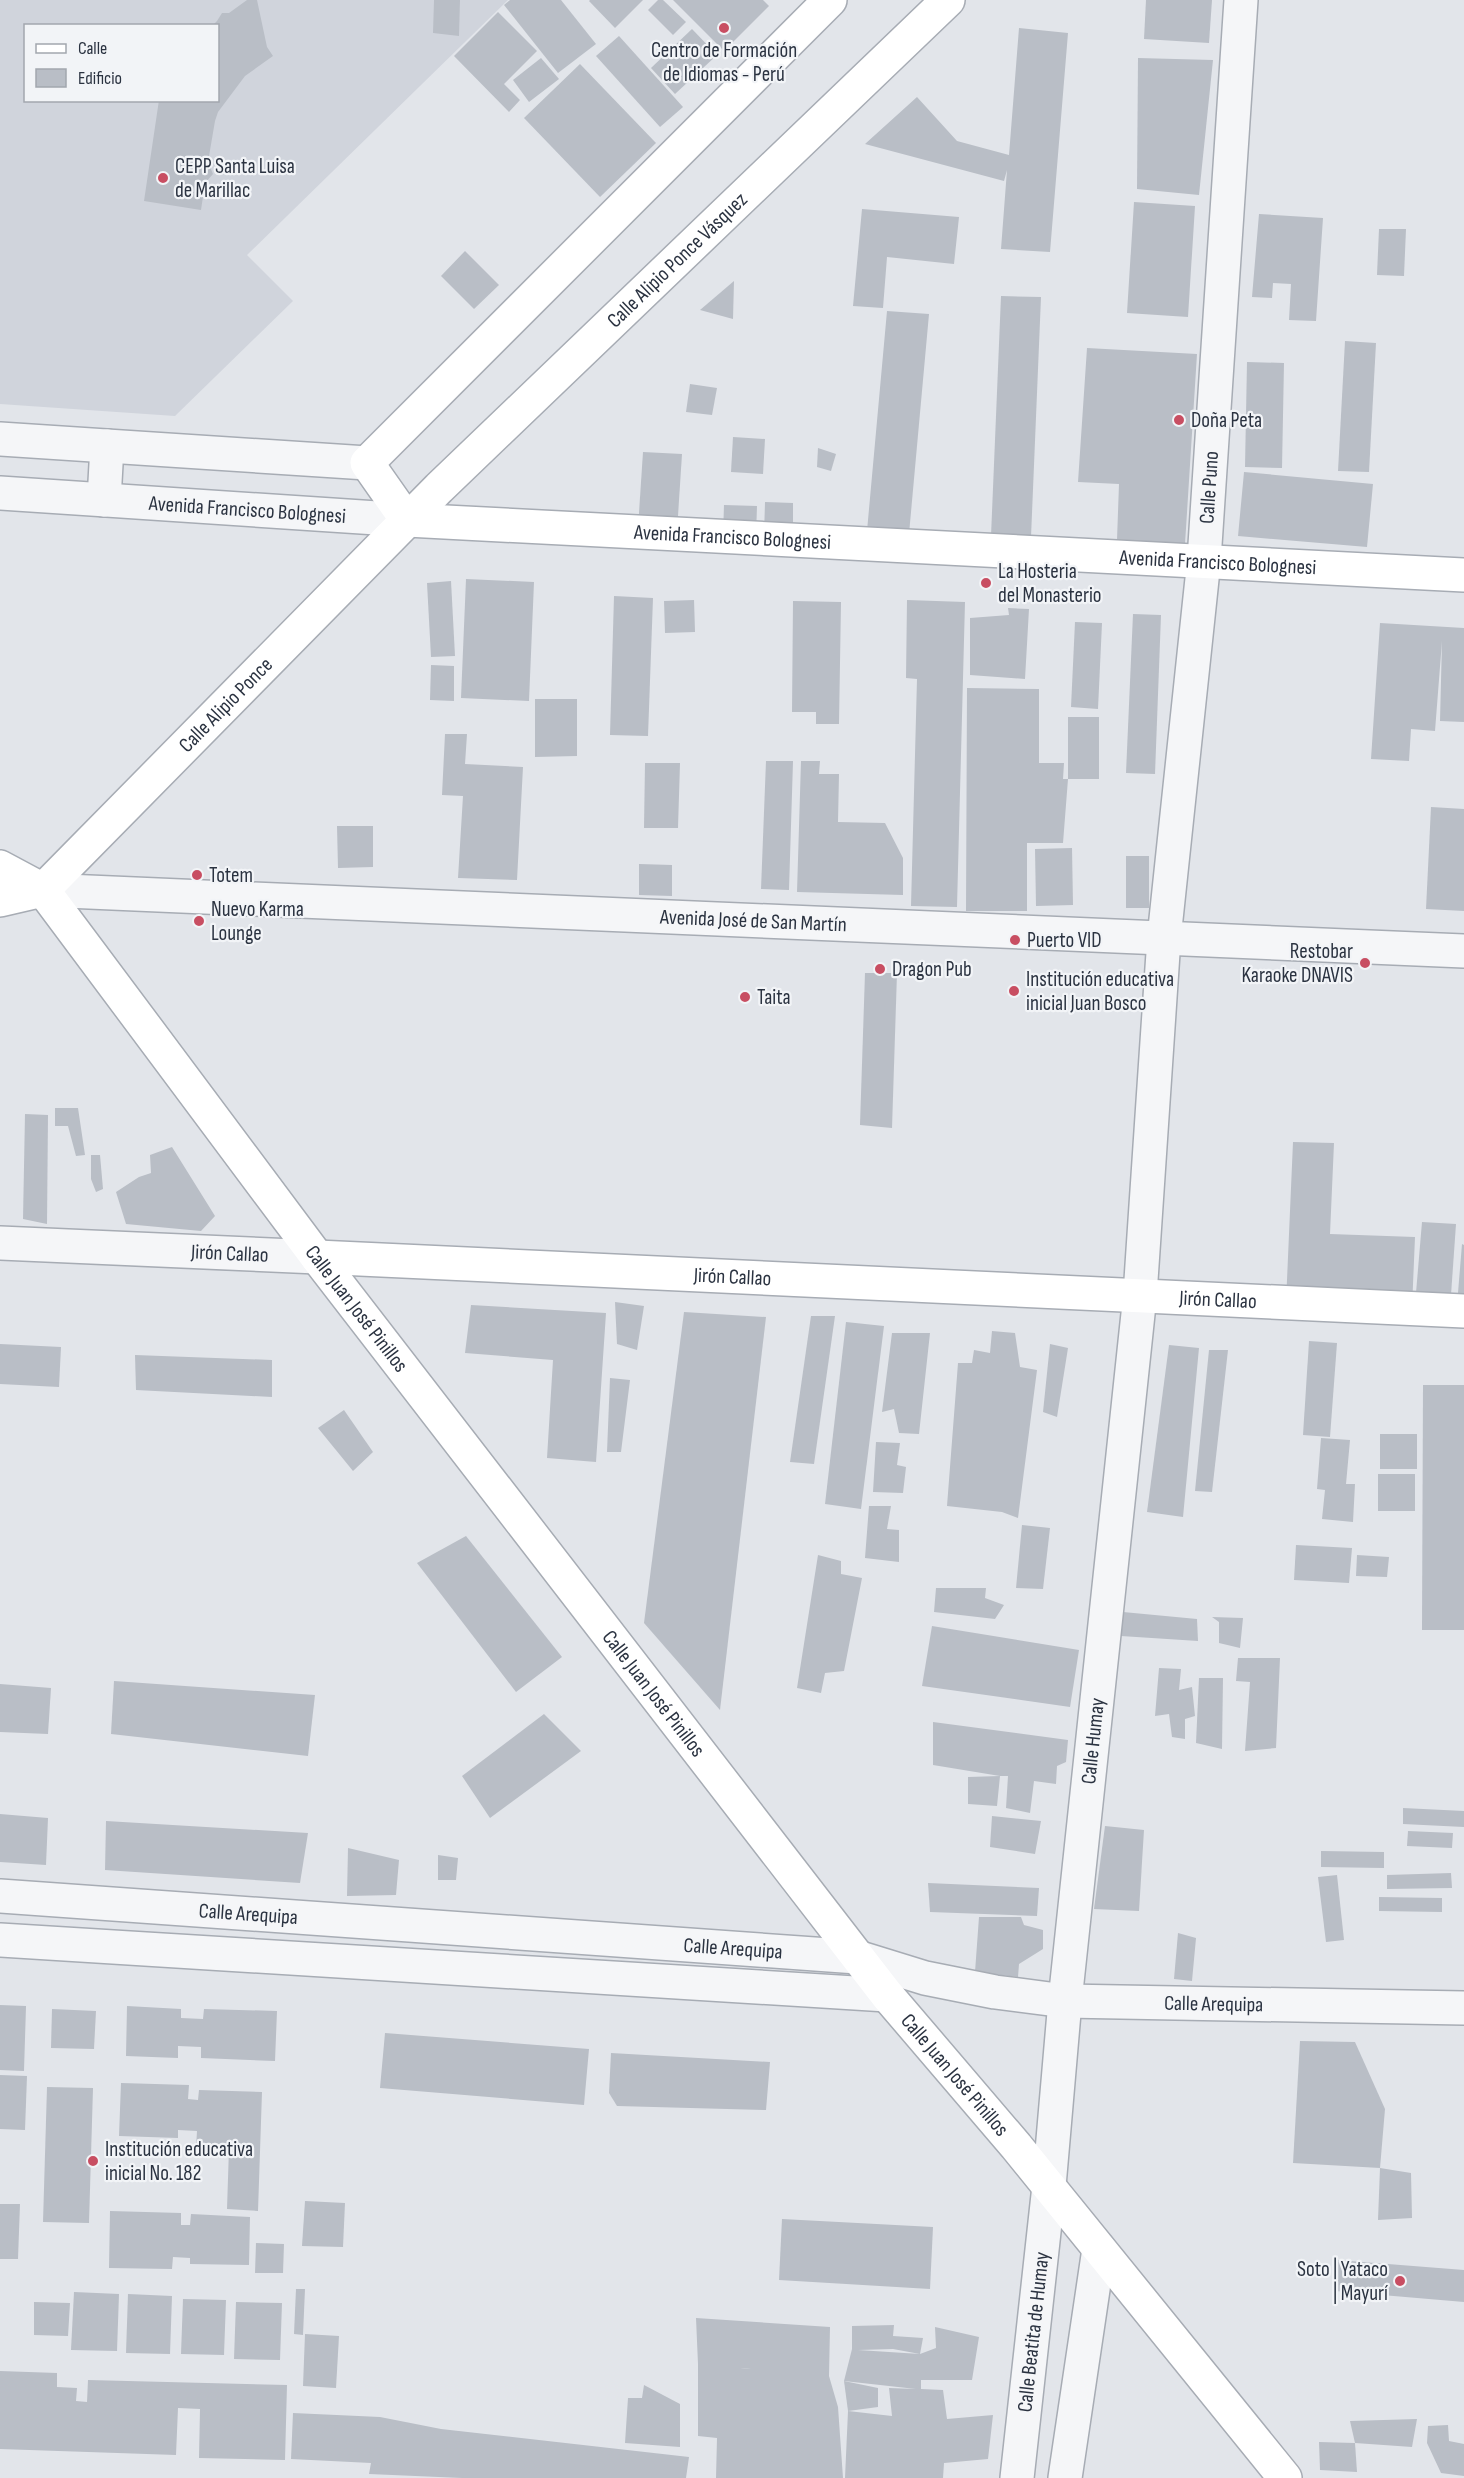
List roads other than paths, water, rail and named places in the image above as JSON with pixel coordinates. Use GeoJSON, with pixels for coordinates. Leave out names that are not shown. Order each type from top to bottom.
{"type":"FeatureCollection","features":[{"type":"Feature","properties":{"kind":"main road"},"geometry":{"type":"LineString","coordinates":[[407,520],[366,463],[830,0]]}},
{"type":"Feature","properties":{"kind":"main road","name":"Calle Alipio Ponce Vásquez"},"geometry":{"type":"LineString","coordinates":[[407,520],[948,0]]}},
{"type":"Feature","properties":{"kind":"main road","name":"Avenida Francisco Bolognesi"},"geometry":{"type":"LineString","coordinates":[[407,520],[1464,575]]}},
{"type":"Feature","properties":{"kind":"main road","name":"Calle Alipio Ponce"},"geometry":{"type":"LineString","coordinates":[[43,890],[407,520]]}},
{"type":"Feature","properties":{"kind":"main road","name":"Avenida José de San Martín"},"geometry":{"type":"LineString","coordinates":[[0,867],[43,890]]}},
{"type":"Feature","properties":{"kind":"main road","name":"Avenida José de San Martín"},"geometry":{"type":"LineString","coordinates":[[0,900],[43,890]]}},
{"type":"Feature","properties":{"kind":"main road","name":"Calle Juan José Pinillos"},"geometry":{"type":"LineString","coordinates":[[43,890],[317,1257],[857,1957],[1049,2186],[1285,2478]]}},
{"type":"Feature","properties":{"kind":"main road","name":"Jirón Callao"},"geometry":{"type":"LineString","coordinates":[[317,1257],[1464,1311]]}},
{"type":"Feature","properties":{"kind":"street","name":"Calle Puno"},"geometry":{"type":"LineString","coordinates":[[1164,938],[1204,560],[1241,0]]}},
{"type":"Feature","properties":{"kind":"street"},"geometry":{"type":"LineString","coordinates":[[0,439],[366,463]]}},
{"type":"Feature","properties":{"kind":"street"},"geometry":{"type":"LineString","coordinates":[[104,500],[107,446]]}},
{"type":"Feature","properties":{"kind":"street","name":"Avenida Francisco Bolognesi"},"geometry":{"type":"LineString","coordinates":[[0,493],[407,520]]}},
{"type":"Feature","properties":{"kind":"street","name":"Avenida José de San Martín"},"geometry":{"type":"LineString","coordinates":[[43,890],[1464,951]]}},
{"type":"Feature","properties":{"kind":"street","name":"Calle Humay"},"geometry":{"type":"LineString","coordinates":[[1049,2186],[1065,2001],[1140,1295],[1164,938]]}},
{"type":"Feature","properties":{"kind":"street","name":"Jirón Callao"},"geometry":{"type":"LineString","coordinates":[[0,1243],[317,1257]]}},
{"type":"Feature","properties":{"kind":"street","name":"Calle Arequipa"},"geometry":{"type":"LineString","coordinates":[[0,1896],[857,1957],[925,1978],[995,1992],[1065,2001],[1464,2008]]}},
{"type":"Feature","properties":{"kind":"street","name":"Calle Arequipa"},"geometry":{"type":"LineString","coordinates":[[0,1940],[887,1995]]}},
{"type":"Feature","properties":{"kind":"street","name":"Calle Beatita de Humay"},"geometry":{"type":"LineString","coordinates":[[1017,2478],[1049,2186]]}},
{"type":"Feature","properties":{"kind":"street"},"geometry":{"type":"LineString","coordinates":[[1065,2478],[1099,2249]]}},
{"type":"Feature","properties":{"kind":"place","name":"Centro de Formación de Idiomas - Perú"},"geometry":{"type":"Point","coordinates":[724,28]}},
{"type":"Feature","properties":{"kind":"place","name":"CEPP Santa Luisa de Marillac"},"geometry":{"type":"Point","coordinates":[163,178]}},
{"type":"Feature","properties":{"kind":"place","name":"Doña Peta"},"geometry":{"type":"Point","coordinates":[1179,420]}},
{"type":"Feature","properties":{"kind":"place","name":"La Hosteria del Monasterio"},"geometry":{"type":"Point","coordinates":[986,583]}},
{"type":"Feature","properties":{"kind":"place","name":"Totem"},"geometry":{"type":"Point","coordinates":[197,875]}},
{"type":"Feature","properties":{"kind":"place","name":"Nuevo Karma Lounge"},"geometry":{"type":"Point","coordinates":[199,921]}},
{"type":"Feature","properties":{"kind":"place","name":"Puerto VID"},"geometry":{"type":"Point","coordinates":[1015,940]}},
{"type":"Feature","properties":{"kind":"place","name":"Restobar Karaoke DNAVIS"},"geometry":{"type":"Point","coordinates":[1365,963]}},
{"type":"Feature","properties":{"kind":"place","name":"Dragon Pub"},"geometry":{"type":"Point","coordinates":[880,969]}},
{"type":"Feature","properties":{"kind":"place","name":"Institución educativa inicial Juan Bosco"},"geometry":{"type":"Point","coordinates":[1014,991]}},
{"type":"Feature","properties":{"kind":"place","name":"Taita"},"geometry":{"type":"Point","coordinates":[745,997]}},
{"type":"Feature","properties":{"kind":"place","name":"Institución educativa inicial No. 182"},"geometry":{"type":"Point","coordinates":[93,2161]}},
{"type":"Feature","properties":{"kind":"place","name":"Soto | Yataco | Mayurí"},"geometry":{"type":"Point","coordinates":[1400,2281]}}]}
